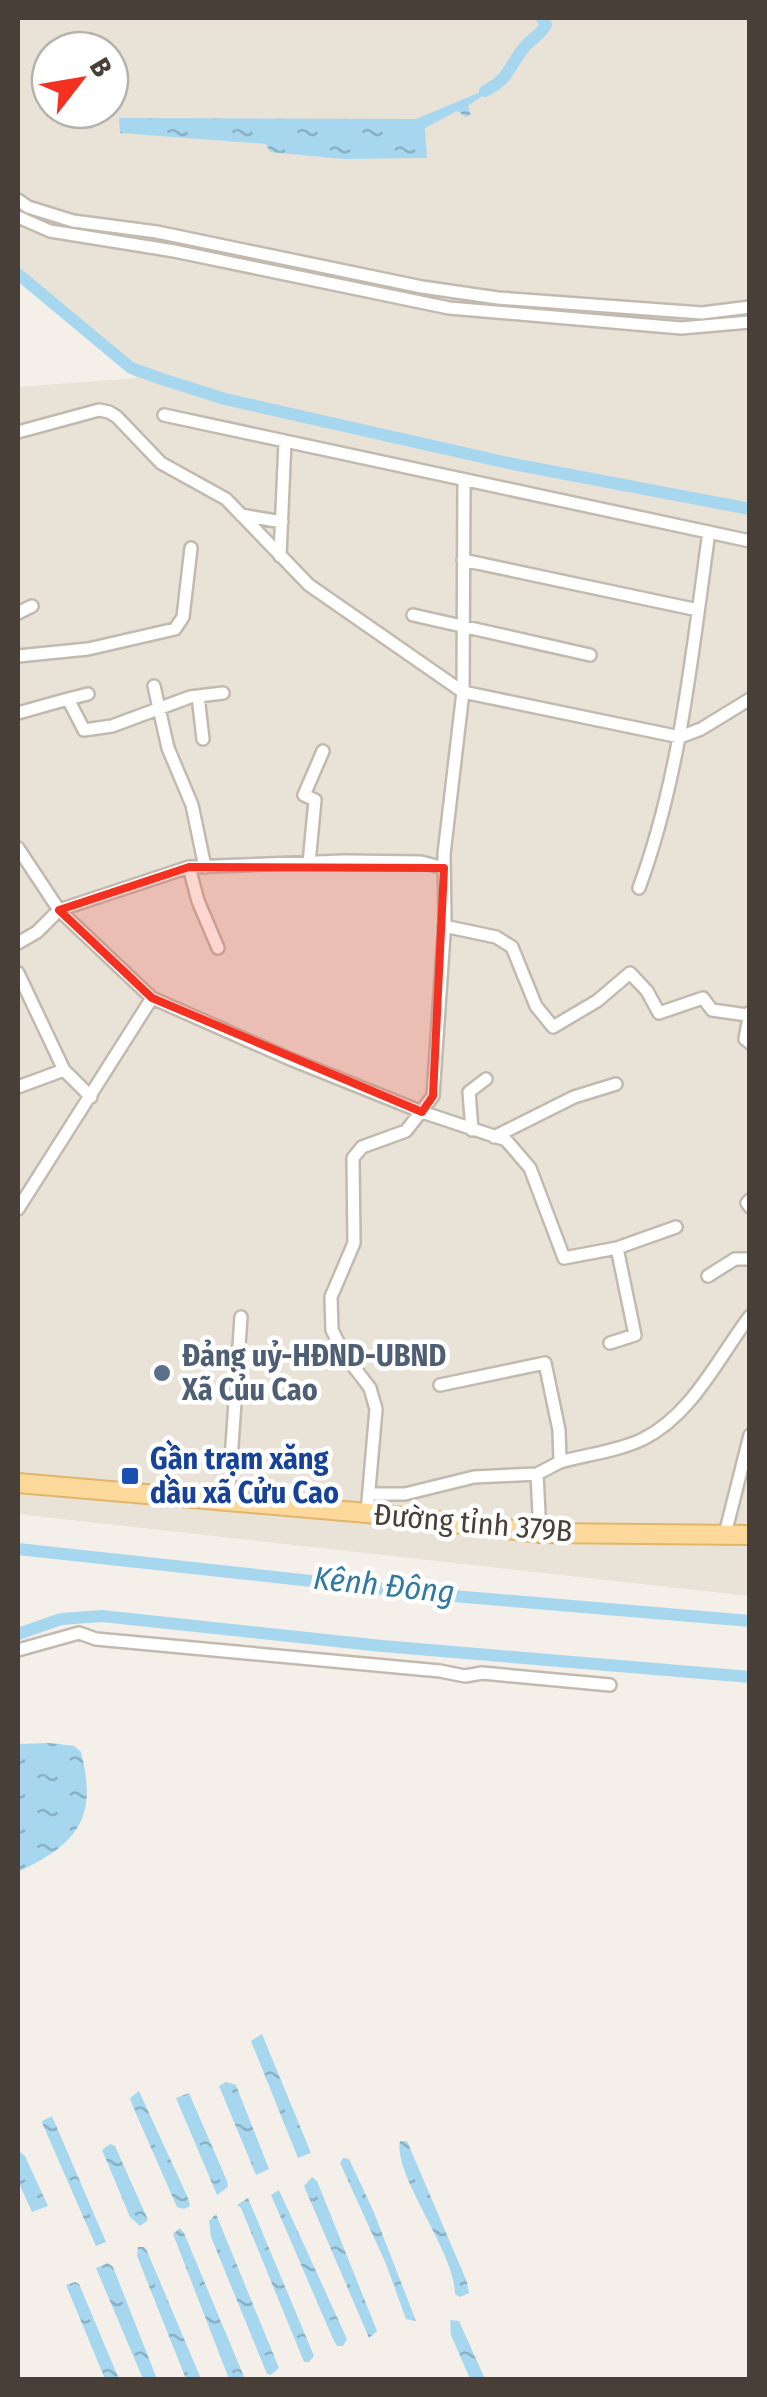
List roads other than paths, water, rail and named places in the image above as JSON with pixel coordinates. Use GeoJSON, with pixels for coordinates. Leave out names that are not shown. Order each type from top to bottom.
{"type":"FeatureCollection","features":[{"type":"Feature","properties":{"kind":"main road","name":"Đường tỉnh 379B"},"geometry":{"type":"LineString","coordinates":[[18,1483],[367,1513],[540,1533],[750,1535]]}},
{"type":"Feature","properties":{"kind":"street"},"geometry":{"type":"LineString","coordinates":[[18,200],[28,208],[73,221],[158,232],[422,288],[508,299],[702,313],[750,307]]}},
{"type":"Feature","properties":{"kind":"street"},"geometry":{"type":"LineString","coordinates":[[18,217],[50,231],[222,261],[449,308],[681,328],[750,322]]}},
{"type":"Feature","properties":{"kind":"street"},"geometry":{"type":"LineString","coordinates":[[222,261],[224,246]]}},
{"type":"Feature","properties":{"kind":"street"},"geometry":{"type":"LineString","coordinates":[[507,314],[508,299]]}},
{"type":"Feature","properties":{"kind":"street"},"geometry":{"type":"LineString","coordinates":[[18,432],[100,410],[118,417],[161,463],[226,499],[308,585],[462,692],[680,737],[702,729],[750,698]]}},
{"type":"Feature","properties":{"kind":"street"},"geometry":{"type":"LineString","coordinates":[[164,415],[750,541]]}},
{"type":"Feature","properties":{"kind":"street"},"geometry":{"type":"LineString","coordinates":[[280,556],[284,441]]}},
{"type":"Feature","properties":{"kind":"street"},"geometry":{"type":"LineString","coordinates":[[367,1513],[376,1409],[370,1388],[344,1354],[332,1330],[330,1297],[354,1243],[353,1158],[362,1148],[406,1131],[433,1096],[444,868],[462,692],[464,480]]}},
{"type":"Feature","properties":{"kind":"street"},"geometry":{"type":"LineString","coordinates":[[241,514],[282,522]]}},
{"type":"Feature","properties":{"kind":"street"},"geometry":{"type":"LineString","coordinates":[[640,888],[656,844],[680,737],[708,532]]}},
{"type":"Feature","properties":{"kind":"street"},"geometry":{"type":"LineString","coordinates":[[18,656],[88,649],[174,629],[182,617],[191,548]]}},
{"type":"Feature","properties":{"kind":"street"},"geometry":{"type":"LineString","coordinates":[[463,560],[698,610]]}},
{"type":"Feature","properties":{"kind":"street"},"geometry":{"type":"LineString","coordinates":[[18,613],[32,606]]}},
{"type":"Feature","properties":{"kind":"street"},"geometry":{"type":"LineString","coordinates":[[413,615],[590,655]]}},
{"type":"Feature","properties":{"kind":"street"},"geometry":{"type":"LineString","coordinates":[[154,686],[168,748],[192,805],[204,867]]}},
{"type":"Feature","properties":{"kind":"street"},"geometry":{"type":"LineString","coordinates":[[18,713],[88,694]]}},
{"type":"Feature","properties":{"kind":"street"},"geometry":{"type":"LineString","coordinates":[[68,698],[84,730],[112,726],[159,706],[223,694]]}},
{"type":"Feature","properties":{"kind":"street"},"geometry":{"type":"LineString","coordinates":[[198,696],[203,739]]}},
{"type":"Feature","properties":{"kind":"street"},"geometry":{"type":"LineString","coordinates":[[309,863],[314,800],[304,796],[323,751]]}},
{"type":"Feature","properties":{"kind":"street"},"geometry":{"type":"LineString","coordinates":[[18,848],[59,910],[152,998],[422,1112],[506,1140],[530,1168],[564,1258],[617,1248],[676,1227]]}},
{"type":"Feature","properties":{"kind":"street"},"geometry":{"type":"LineString","coordinates":[[18,943],[37,932],[59,910],[190,868],[420,862],[444,868]]}},
{"type":"Feature","properties":{"kind":"street"},"geometry":{"type":"LineString","coordinates":[[190,868],[198,901],[218,948]]}},
{"type":"Feature","properties":{"kind":"street"},"geometry":{"type":"LineString","coordinates":[[444,926],[496,937],[512,947],[536,1006],[553,1027],[597,1001],[630,972],[659,1013],[703,998],[712,1010],[748,1014],[744,1039],[750,1044]]}},
{"type":"Feature","properties":{"kind":"street"},"geometry":{"type":"LineString","coordinates":[[18,973],[64,1070],[91,1098]]}},
{"type":"Feature","properties":{"kind":"street"},"geometry":{"type":"LineString","coordinates":[[18,1209],[152,998]]}},
{"type":"Feature","properties":{"kind":"street"},"geometry":{"type":"LineString","coordinates":[[18,1086],[64,1070]]}},
{"type":"Feature","properties":{"kind":"street"},"geometry":{"type":"LineString","coordinates":[[472,1130],[470,1092],[486,1079]]}},
{"type":"Feature","properties":{"kind":"street"},"geometry":{"type":"LineString","coordinates":[[494,1137],[574,1097],[616,1084]]}},
{"type":"Feature","properties":{"kind":"street"},"geometry":{"type":"LineString","coordinates":[[610,1343],[635,1336],[617,1248]]}},
{"type":"Feature","properties":{"kind":"street"},"geometry":{"type":"LineString","coordinates":[[708,1276],[735,1259],[750,1259]]}},
{"type":"Feature","properties":{"kind":"street"},"geometry":{"type":"LineString","coordinates":[[370,1494],[405,1494],[474,1478],[537,1474],[560,1462],[633,1444],[653,1434],[684,1409],[750,1316]]}},
{"type":"Feature","properties":{"kind":"street"},"geometry":{"type":"LineString","coordinates":[[228,1502],[240,1318]]}},
{"type":"Feature","properties":{"kind":"street"},"geometry":{"type":"LineString","coordinates":[[440,1386],[545,1363],[560,1462]]}},
{"type":"Feature","properties":{"kind":"street"},"geometry":{"type":"LineString","coordinates":[[724,1534],[750,1434]]}},
{"type":"Feature","properties":{"kind":"street"},"geometry":{"type":"LineString","coordinates":[[537,1474],[540,1533]]}},
{"type":"Feature","properties":{"kind":"street"},"geometry":{"type":"LineString","coordinates":[[18,1650],[79,1632],[96,1639],[440,1670],[464,1676],[482,1673],[610,1685]]}},
{"type":"Feature","properties":{"kind":"water"},"geometry":{"type":"Polygon","coordinates":[[[486,93],[468,106],[471,114],[466,117],[457,111],[425,128],[427,158],[343,159],[270,152],[266,144],[120,130],[130,130],[130,118],[416,119],[486,93]]]}},
{"type":"Feature","properties":{"kind":"water"},"geometry":{"type":"Polygon","coordinates":[[[18,1744],[74,1746],[81,1752],[87,1795],[84,1812],[69,1839],[56,1851],[18,1872],[18,1744]]]}},
{"type":"Feature","properties":{"kind":"water"},"geometry":{"type":"Polygon","coordinates":[[[262,2034],[311,2153],[298,2158],[251,2041],[262,2034]]]}},
{"type":"Feature","properties":{"kind":"water"},"geometry":{"type":"Polygon","coordinates":[[[226,2082],[236,2085],[269,2169],[256,2175],[219,2086],[226,2082]]]}},
{"type":"Feature","properties":{"kind":"water"},"geometry":{"type":"Polygon","coordinates":[[[139,2091],[188,2198],[190,2206],[184,2209],[177,2207],[133,2107],[130,2098],[139,2091]]]}},
{"type":"Feature","properties":{"kind":"water"},"geometry":{"type":"Polygon","coordinates":[[[189,2093],[227,2181],[228,2187],[217,2195],[176,2098],[189,2093]]]}},
{"type":"Feature","properties":{"kind":"water"},"geometry":{"type":"Polygon","coordinates":[[[52,2116],[106,2242],[96,2246],[43,2125],[42,2121],[52,2116]]]}},
{"type":"Feature","properties":{"kind":"water"},"geometry":{"type":"Polygon","coordinates":[[[400,2141],[407,2141],[467,2282],[469,2293],[460,2297],[455,2294],[445,2257],[406,2174],[400,2141]]]}},
{"type":"Feature","properties":{"kind":"water"},"geometry":{"type":"Polygon","coordinates":[[[110,2144],[115,2146],[148,2220],[140,2226],[130,2217],[102,2150],[110,2144]]]}},
{"type":"Feature","properties":{"kind":"water"},"geometry":{"type":"Polygon","coordinates":[[[18,2150],[25,2156],[48,2206],[32,2212],[18,2181],[18,2150]]]}},
{"type":"Feature","properties":{"kind":"water"},"geometry":{"type":"Polygon","coordinates":[[[343,2158],[349,2159],[373,2210],[416,2321],[406,2319],[386,2264],[340,2163],[343,2158]]]}},
{"type":"Feature","properties":{"kind":"water"},"geometry":{"type":"Polygon","coordinates":[[[312,2177],[317,2181],[377,2331],[369,2338],[304,2186],[312,2177]]]}},
{"type":"Feature","properties":{"kind":"water"},"geometry":{"type":"Polygon","coordinates":[[[279,2190],[347,2339],[343,2346],[337,2346],[333,2339],[271,2195],[279,2190]]]}},
{"type":"Feature","properties":{"kind":"water"},"geometry":{"type":"Polygon","coordinates":[[[248,2198],[314,2356],[309,2362],[304,2362],[237,2205],[248,2198]]]}},
{"type":"Feature","properties":{"kind":"water"},"geometry":{"type":"Polygon","coordinates":[[[216,2214],[279,2368],[271,2375],[267,2374],[211,2237],[209,2221],[216,2214]]]}},
{"type":"Feature","properties":{"kind":"water"},"geometry":{"type":"Polygon","coordinates":[[[180,2228],[245,2379],[229,2379],[173,2234],[180,2228]]]}},
{"type":"Feature","properties":{"kind":"water"},"geometry":{"type":"Polygon","coordinates":[[[138,2247],[147,2251],[201,2379],[186,2379],[137,2256],[138,2247]]]}},
{"type":"Feature","properties":{"kind":"water"},"geometry":{"type":"Polygon","coordinates":[[[108,2263],[113,2267],[157,2379],[143,2379],[96,2268],[108,2263]]]}},
{"type":"Feature","properties":{"kind":"water"},"geometry":{"type":"Polygon","coordinates":[[[75,2282],[119,2379],[105,2379],[66,2285],[75,2282]]]}},
{"type":"Feature","properties":{"kind":"water"},"geometry":{"type":"Polygon","coordinates":[[[450,2320],[459,2321],[485,2379],[470,2379],[451,2335],[450,2320]]]}},
{"type":"Feature","properties":{"kind":"waterway"},"geometry":{"type":"LineString","coordinates":[[485,91],[504,77],[544,29],[542,18]]}},
{"type":"Feature","properties":{"kind":"waterway"},"geometry":{"type":"LineString","coordinates":[[18,274],[131,368],[165,380],[225,399],[513,464],[750,509]]}},
{"type":"Feature","properties":{"kind":"waterway","name":"Kênh Đông"},"geometry":{"type":"LineString","coordinates":[[18,1549],[441,1595],[750,1621]]}},
{"type":"Feature","properties":{"kind":"waterway"},"geometry":{"type":"LineString","coordinates":[[18,1634],[61,1619],[102,1616],[382,1646],[750,1677]]}},
{"type":"Feature","properties":{"kind":"place","name":"Đảng uỷ-HĐND-UBND Xã Củu Cao"},"geometry":{"type":"Point","coordinates":[162,1373]}},
{"type":"Feature","properties":{"kind":"place","name":"Gần trạm xăng dầu xã Cửu Cao"},"geometry":{"type":"Point","coordinates":[130,1476]}}]}
